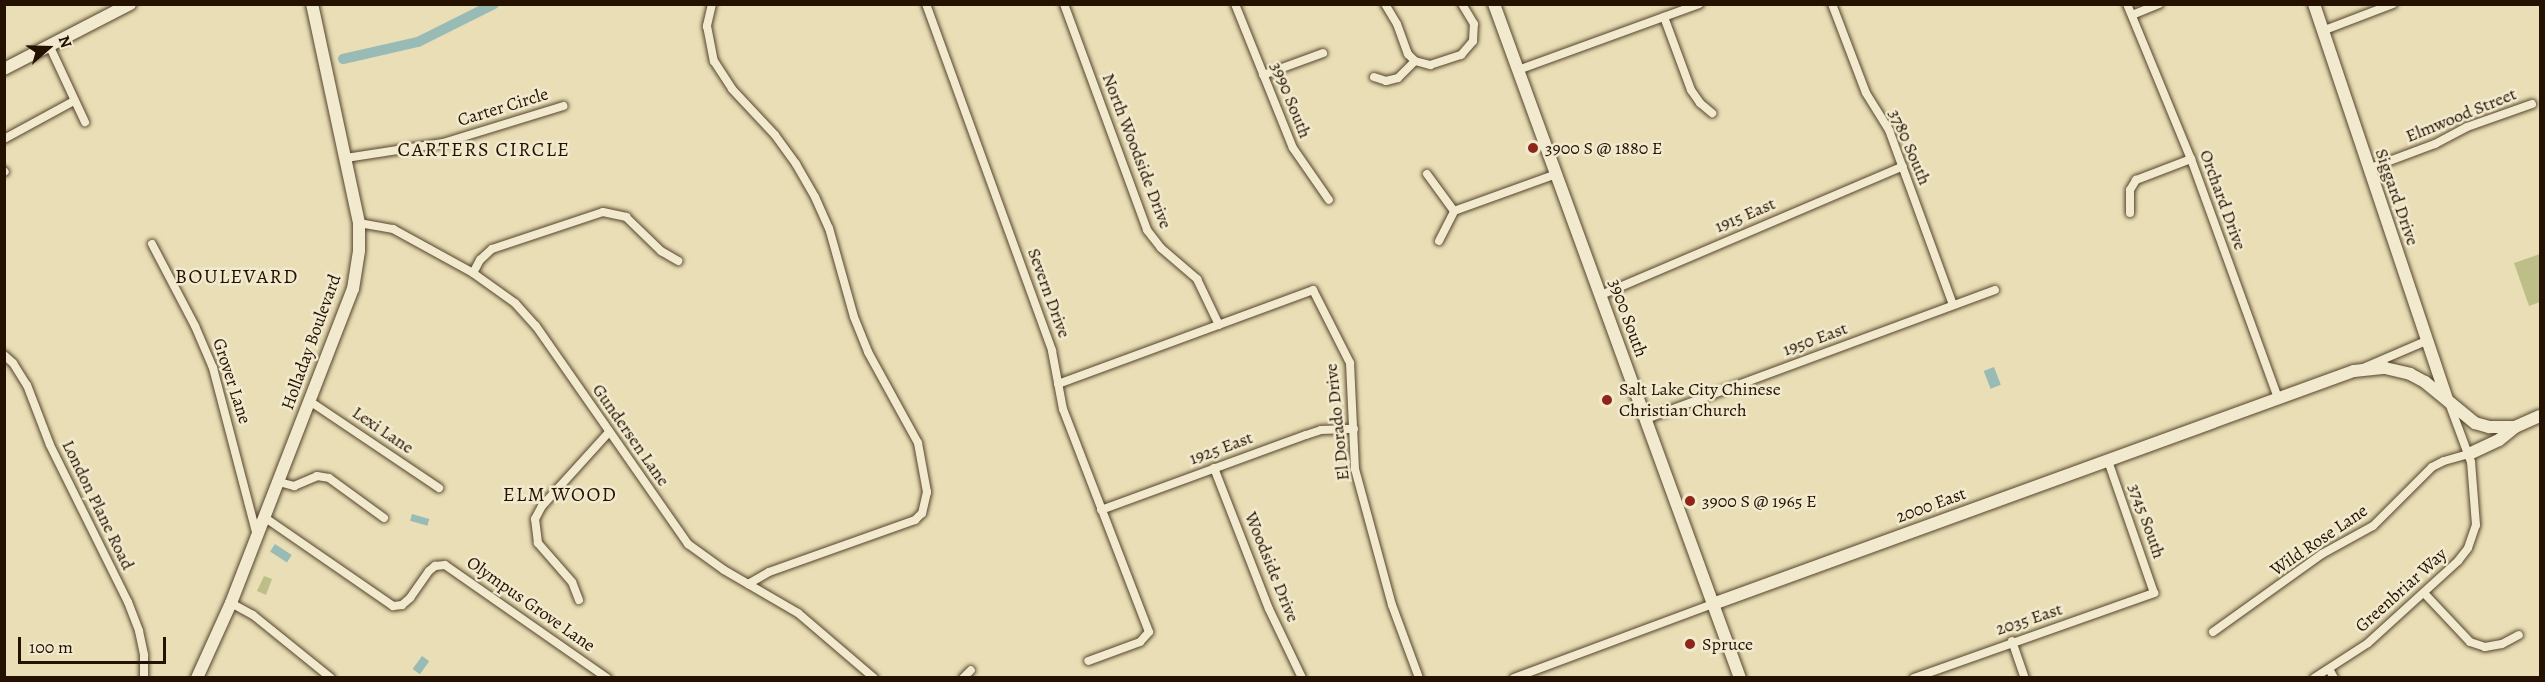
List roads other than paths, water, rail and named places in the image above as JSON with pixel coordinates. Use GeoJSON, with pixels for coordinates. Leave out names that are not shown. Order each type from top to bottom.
{"type":"FeatureCollection","features":[{"type":"Feature","properties":{"kind":"street"},"geometry":{"type":"LineString","coordinates":[[4,69],[130,4]]}},
{"type":"Feature","properties":{"kind":"street","name":"Holladay Boulevard"},"geometry":{"type":"LineString","coordinates":[[197,678],[231,603],[353,289],[359,250],[359,223],[312,4]]}},
{"type":"Feature","properties":{"kind":"street"},"geometry":{"type":"LineString","coordinates":[[712,4],[707,26],[714,61],[732,89],[775,135],[796,164],[815,197],[829,228],[854,317],[868,352],[918,443],[927,492],[922,512],[915,520],[769,572],[748,584]]}},
{"type":"Feature","properties":{"kind":"street","name":"Severn Drive"},"geometry":{"type":"LineString","coordinates":[[926,4],[1052,351],[1063,409],[1135,594],[1148,636],[1140,642],[1088,661]]}},
{"type":"Feature","properties":{"kind":"street","name":"North Woodside Drive"},"geometry":{"type":"LineString","coordinates":[[1064,4],[1147,230],[1161,248],[1197,279],[1219,325]]}},
{"type":"Feature","properties":{"kind":"street","name":"3990 South"},"geometry":{"type":"LineString","coordinates":[[1235,4],[1298,160],[1329,200]]}},
{"type":"Feature","properties":{"kind":"street"},"geometry":{"type":"LineString","coordinates":[[1385,4],[1397,24],[1404,49],[1415,61],[1437,64],[1468,50],[1473,41],[1474,24],[1462,4]]}},
{"type":"Feature","properties":{"kind":"street","name":"3900 South"},"geometry":{"type":"LineString","coordinates":[[1494,4],[1740,678]]}},
{"type":"Feature","properties":{"kind":"street"},"geometry":{"type":"LineString","coordinates":[[1518,70],[1699,4]]}},
{"type":"Feature","properties":{"kind":"street","name":"3780 South"},"geometry":{"type":"LineString","coordinates":[[1832,4],[1866,93],[1889,130],[1953,305]]}},
{"type":"Feature","properties":{"kind":"street","name":"Orchard Drive"},"geometry":{"type":"LineString","coordinates":[[2127,4],[2191,159],[2278,398]]}},
{"type":"Feature","properties":{"kind":"street"},"geometry":{"type":"LineString","coordinates":[[2132,15],[2159,4]]}},
{"type":"Feature","properties":{"kind":"street","name":"Siggard Drive"},"geometry":{"type":"LineString","coordinates":[[2314,4],[2426,341],[2448,400]]}},
{"type":"Feature","properties":{"kind":"street"},"geometry":{"type":"LineString","coordinates":[[2322,31],[2393,4]]}},
{"type":"Feature","properties":{"kind":"street"},"geometry":{"type":"LineString","coordinates":[[1664,17],[1691,90],[1700,103],[1712,113]]}},
{"type":"Feature","properties":{"kind":"street"},"geometry":{"type":"LineString","coordinates":[[50,46],[85,122]]}},
{"type":"Feature","properties":{"kind":"street"},"geometry":{"type":"LineString","coordinates":[[1263,75],[1323,53]]}},
{"type":"Feature","properties":{"kind":"street"},"geometry":{"type":"LineString","coordinates":[[1374,77],[1386,81],[1398,78],[1415,61]]}},
{"type":"Feature","properties":{"kind":"street"},"geometry":{"type":"LineString","coordinates":[[4,139],[74,101]]}},
{"type":"Feature","properties":{"kind":"street","name":"Elmwood Street"},"geometry":{"type":"LineString","coordinates":[[2368,169],[2435,144],[2467,126],[2532,104]]}},
{"type":"Feature","properties":{"kind":"street","name":"Carter Circle"},"geometry":{"type":"LineString","coordinates":[[346,158],[442,143],[562,106]]}},
{"type":"Feature","properties":{"kind":"street"},"geometry":{"type":"LineString","coordinates":[[2130,213],[2130,190],[2136,180],[2191,159]]}},
{"type":"Feature","properties":{"kind":"street","name":"1915 East"},"geometry":{"type":"LineString","coordinates":[[1601,295],[1903,166]]}},
{"type":"Feature","properties":{"kind":"street"},"geometry":{"type":"LineString","coordinates":[[1427,174],[1454,211]]}},
{"type":"Feature","properties":{"kind":"street"},"geometry":{"type":"LineString","coordinates":[[1439,242],[1454,211],[1556,174]]}},
{"type":"Feature","properties":{"kind":"street"},"geometry":{"type":"LineString","coordinates":[[473,273],[480,260],[492,249],[603,212],[626,217],[661,251],[678,261]]}},
{"type":"Feature","properties":{"kind":"street","name":"Gundersen Lane"},"geometry":{"type":"LineString","coordinates":[[359,223],[393,229],[473,273],[516,303],[536,326],[688,543],[724,570],[798,613],[874,678]]}},
{"type":"Feature","properties":{"kind":"street","name":"Grover Lane"},"geometry":{"type":"LineString","coordinates":[[152,244],[195,326],[213,368],[257,537]]}},
{"type":"Feature","properties":{"kind":"street","name":"El Dorado Drive"},"geometry":{"type":"LineString","coordinates":[[1058,384],[1314,290],[1350,363],[1355,469],[1392,605],[1419,678]]}},
{"type":"Feature","properties":{"kind":"street","name":"1950 East"},"geometry":{"type":"LineString","coordinates":[[1646,419],[1995,290]]}},
{"type":"Feature","properties":{"kind":"street","name":"2000 East"},"geometry":{"type":"LineString","coordinates":[[1514,678],[1528,676],[1713,604],[2362,369],[2426,341]]}},
{"type":"Feature","properties":{"kind":"street","name":"London Plane Road"},"geometry":{"type":"LineString","coordinates":[[4,355],[13,363],[27,385],[50,445],[128,602],[139,631],[144,655],[144,678]]}},
{"type":"Feature","properties":{"kind":"street","name":"2000 East"},"geometry":{"type":"LineString","coordinates":[[2362,369],[2385,368],[2410,374],[2448,400],[2475,423],[2497,428],[2515,427],[2541,416]]}},
{"type":"Feature","properties":{"kind":"street","name":"Lexi Lane"},"geometry":{"type":"LineString","coordinates":[[308,400],[439,488]]}},
{"type":"Feature","properties":{"kind":"street","name":"Greenbriar Way"},"geometry":{"type":"LineString","coordinates":[[2314,678],[2368,643],[2463,555],[2474,533],[2476,516],[2469,454],[2448,400]]}},
{"type":"Feature","properties":{"kind":"street"},"geometry":{"type":"LineString","coordinates":[[2469,454],[2499,440],[2515,427]]}},
{"type":"Feature","properties":{"kind":"street","name":"1925 East"},"geometry":{"type":"LineString","coordinates":[[1101,510],[1321,430],[1354,429]]}},
{"type":"Feature","properties":{"kind":"street"},"geometry":{"type":"LineString","coordinates":[[579,600],[572,582],[538,543],[535,519],[542,506],[609,432]]}},
{"type":"Feature","properties":{"kind":"street","name":"Wild Rose Lane"},"geometry":{"type":"LineString","coordinates":[[2213,632],[2322,554],[2373,526],[2432,467],[2469,454]]}},
{"type":"Feature","properties":{"kind":"street","name":"3745 South"},"geometry":{"type":"LineString","coordinates":[[2108,461],[2154,593]]}},
{"type":"Feature","properties":{"kind":"street","name":"Woodside Drive"},"geometry":{"type":"LineString","coordinates":[[1214,468],[1269,609],[1302,678]]}},
{"type":"Feature","properties":{"kind":"street"},"geometry":{"type":"LineString","coordinates":[[279,483],[294,486],[317,477],[329,478],[384,518]]}},
{"type":"Feature","properties":{"kind":"street","name":"Olympus Grove Lane"},"geometry":{"type":"LineString","coordinates":[[264,517],[393,606],[402,605],[410,598],[435,566],[445,565],[607,678]]}},
{"type":"Feature","properties":{"kind":"street"},"geometry":{"type":"LineString","coordinates":[[2424,592],[2470,642],[2485,647],[2502,644],[2519,635]]}},
{"type":"Feature","properties":{"kind":"street","name":"2035 East"},"geometry":{"type":"LineString","coordinates":[[1914,678],[2012,641],[2154,593]]}},
{"type":"Feature","properties":{"kind":"street"},"geometry":{"type":"LineString","coordinates":[[231,603],[253,615],[331,678]]}},
{"type":"Feature","properties":{"kind":"street"},"geometry":{"type":"LineString","coordinates":[[2012,641],[2025,678]]}},
{"type":"Feature","properties":{"kind":"street"},"geometry":{"type":"LineString","coordinates":[[2329,669],[2334,678]]}},
{"type":"Feature","properties":{"kind":"street"},"geometry":{"type":"LineString","coordinates":[[963,678],[971,670]]}},
{"type":"Feature","properties":{"kind":"water"},"geometry":{"type":"Polygon","coordinates":[[[1994,367],[2001,385],[1991,389],[1984,371],[1994,367]]]}},
{"type":"Feature","properties":{"kind":"water"},"geometry":{"type":"Polygon","coordinates":[[[412,514],[429,519],[427,526],[410,521],[412,514]]]}},
{"type":"Feature","properties":{"kind":"water"},"geometry":{"type":"Polygon","coordinates":[[[275,544],[292,555],[287,562],[270,552],[275,544]]]}},
{"type":"Feature","properties":{"kind":"water"},"geometry":{"type":"Polygon","coordinates":[[[422,656],[429,661],[420,674],[413,669],[422,656]]]}},
{"type":"Feature","properties":{"kind":"waterway"},"geometry":{"type":"LineString","coordinates":[[343,59],[418,42],[494,4]]}},
{"type":"Feature","properties":{"kind":"place","name":"3900 S @ 1880 E"},"geometry":{"type":"Point","coordinates":[1533,148]}},
{"type":"Feature","properties":{"kind":"place","name":"Salt Lake City Chinese Christian Church"},"geometry":{"type":"Point","coordinates":[1607,400]}},
{"type":"Feature","properties":{"kind":"place","name":"3900 S @ 1965 E"},"geometry":{"type":"Point","coordinates":[1690,501]}},
{"type":"Feature","properties":{"kind":"place","name":"Spruce"},"geometry":{"type":"Point","coordinates":[1690,644]}},
{"type":"Feature","properties":{"kind":"district","name":"CARTERS CIRCLE"},"geometry":{"type":"Point","coordinates":[484,149]}},
{"type":"Feature","properties":{"kind":"district","name":"BOULEVARD"},"geometry":{"type":"Point","coordinates":[237,276]}},
{"type":"Feature","properties":{"kind":"district","name":"ELM WOOD"},"geometry":{"type":"Point","coordinates":[560,494]}}]}
